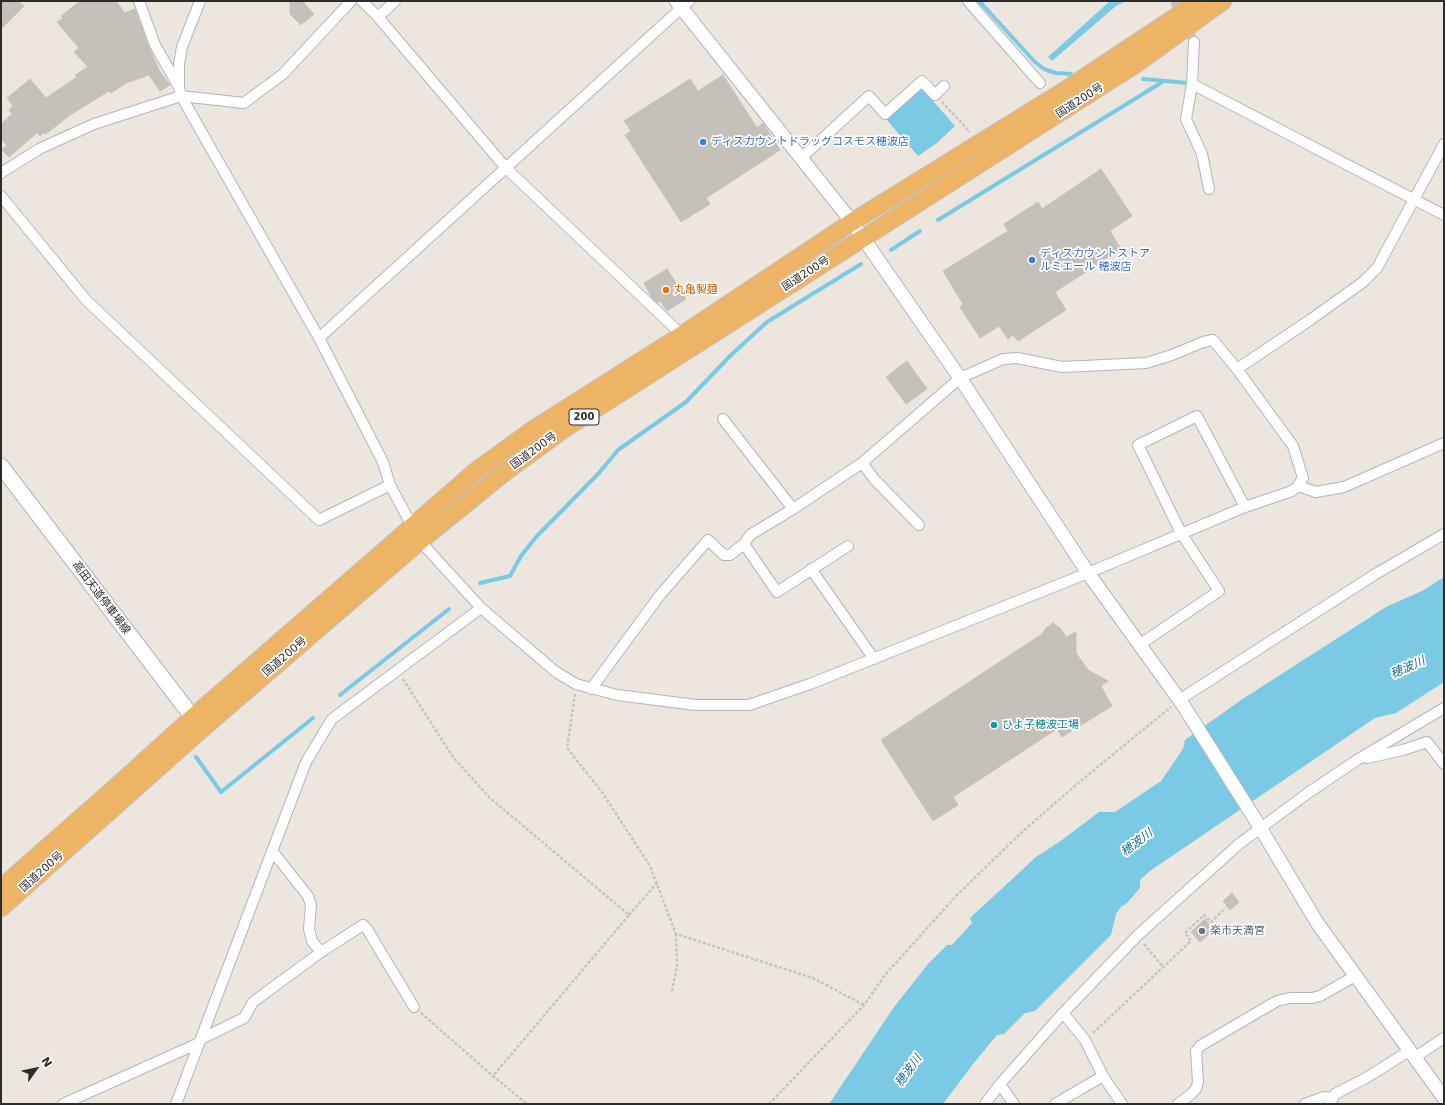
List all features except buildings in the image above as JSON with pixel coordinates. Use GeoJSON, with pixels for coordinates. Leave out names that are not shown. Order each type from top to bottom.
{"type":"FeatureCollection","features":[{"type":"Feature","properties":{"kind":"highway","name":"国道200号"},"geometry":{"type":"LineString","coordinates":[[3,896],[197,723],[416,534],[687,342],[852,222],[1066,89],[1177,16],[1197,1]]}},
{"type":"Feature","properties":{"kind":"highway","name":"国道200号"},"geometry":{"type":"LineString","coordinates":[[687,342],[862,238],[1049,121],[1136,64],[1223,1]]}},
{"type":"Feature","properties":{"kind":"main road","name":"高田天道停車場線"},"geometry":{"type":"LineString","coordinates":[[1,466],[197,723]]}},
{"type":"Feature","properties":{"kind":"street"},"geometry":{"type":"LineString","coordinates":[[139,1],[155,45],[319,338],[383,462],[390,485],[416,534],[480,608],[556,672],[576,684],[591,689],[617,695],[696,705],[749,705],[810,684],[874,659],[1088,573],[1245,507],[1292,491],[1298,486],[1303,478],[1293,446],[1237,369],[1213,340],[1203,342],[1172,355],[1146,363],[1062,367],[1017,358],[1003,359],[960,378],[862,463],[793,509],[750,535],[744,544],[730,555],[724,555],[708,540],[660,595],[591,689]]}},
{"type":"Feature","properties":{"kind":"street"},"geometry":{"type":"LineString","coordinates":[[180,91],[179,64],[182,47],[200,1]]}},
{"type":"Feature","properties":{"kind":"street"},"geometry":{"type":"LineString","coordinates":[[3,169],[39,149],[94,124],[180,91],[244,103],[283,74],[351,1]]}},
{"type":"Feature","properties":{"kind":"street"},"geometry":{"type":"LineString","coordinates":[[362,1],[378,17],[506,168],[687,342]]}},
{"type":"Feature","properties":{"kind":"street"},"geometry":{"type":"LineString","coordinates":[[378,17],[395,1]]}},
{"type":"Feature","properties":{"kind":"street"},"geometry":{"type":"LineString","coordinates":[[968,1],[1040,83]]}},
{"type":"Feature","properties":{"kind":"street"},"geometry":{"type":"LineString","coordinates":[[319,338],[506,168],[682,3],[852,222],[960,378],[1088,573],[1181,703],[1257,823],[1318,924],[1444,1098]]}},
{"type":"Feature","properties":{"kind":"street"},"geometry":{"type":"LineString","coordinates":[[1194,42],[1192,84],[1186,119],[1202,154],[1209,189]]}},
{"type":"Feature","properties":{"kind":"street"},"geometry":{"type":"LineString","coordinates":[[801,158],[869,96],[885,114],[922,81],[935,95],[944,86]]}},
{"type":"Feature","properties":{"kind":"street"},"geometry":{"type":"LineString","coordinates":[[1192,84],[1444,215]]}},
{"type":"Feature","properties":{"kind":"street"},"geometry":{"type":"LineString","coordinates":[[1237,369],[1363,282],[1377,268],[1444,144]]}},
{"type":"Feature","properties":{"kind":"street"},"geometry":{"type":"LineString","coordinates":[[1,196],[86,300],[319,520],[390,485]]}},
{"type":"Feature","properties":{"kind":"street"},"geometry":{"type":"LineString","coordinates":[[1139,645],[1218,592],[1181,533],[1138,445],[1198,416],[1245,507]]}},
{"type":"Feature","properties":{"kind":"street"},"geometry":{"type":"LineString","coordinates":[[723,419],[793,509]]}},
{"type":"Feature","properties":{"kind":"street"},"geometry":{"type":"LineString","coordinates":[[1298,486],[1316,492],[1344,488],[1444,443]]}},
{"type":"Feature","properties":{"kind":"street"},"geometry":{"type":"LineString","coordinates":[[862,463],[875,480],[919,525]]}},
{"type":"Feature","properties":{"kind":"street"},"geometry":{"type":"LineString","coordinates":[[1181,703],[1374,575],[1444,534]]}},
{"type":"Feature","properties":{"kind":"street"},"geometry":{"type":"LineString","coordinates":[[744,544],[777,592],[848,546]]}},
{"type":"Feature","properties":{"kind":"street"},"geometry":{"type":"LineString","coordinates":[[811,569],[874,659]]}},
{"type":"Feature","properties":{"kind":"street"},"geometry":{"type":"LineString","coordinates":[[176,1104],[306,762],[332,719],[480,608]]}},
{"type":"Feature","properties":{"kind":"street"},"geometry":{"type":"LineString","coordinates":[[985,1104],[1000,1084],[1063,1012],[1138,935],[1239,844],[1257,823],[1357,760],[1444,708]]}},
{"type":"Feature","properties":{"kind":"street"},"geometry":{"type":"LineString","coordinates":[[1357,760],[1403,750],[1427,742],[1444,764]]}},
{"type":"Feature","properties":{"kind":"street"},"geometry":{"type":"LineString","coordinates":[[272,852],[308,896],[311,905],[309,929],[312,941],[321,952]]}},
{"type":"Feature","properties":{"kind":"street"},"geometry":{"type":"LineString","coordinates":[[63,1104],[200,1041],[244,1018],[253,1002],[321,952],[363,925],[367,929],[414,1006]]}},
{"type":"Feature","properties":{"kind":"street"},"geometry":{"type":"LineString","coordinates":[[1178,1104],[1196,1089],[1198,1082],[1196,1051],[1200,1046],[1277,1001],[1290,998],[1312,998],[1320,996],[1355,976]]}},
{"type":"Feature","properties":{"kind":"street"},"geometry":{"type":"LineString","coordinates":[[1063,1012],[1085,1040],[1102,1076],[1122,1104]]}},
{"type":"Feature","properties":{"kind":"street"},"geometry":{"type":"LineString","coordinates":[[1305,1104],[1324,1097],[1332,1101],[1335,1094],[1444,1038]]}},
{"type":"Feature","properties":{"kind":"street"},"geometry":{"type":"LineString","coordinates":[[1055,1104],[1102,1076]]}},
{"type":"Feature","properties":{"kind":"street"},"geometry":{"type":"LineString","coordinates":[[1000,1084],[1014,1104]]}},
{"type":"Feature","properties":{"kind":"path"},"geometry":{"type":"LineString","coordinates":[[935,95],[972,135]]}},
{"type":"Feature","properties":{"kind":"path"},"geometry":{"type":"LineString","coordinates":[[397,670],[453,757],[490,798],[629,915]]}},
{"type":"Feature","properties":{"kind":"path"},"geometry":{"type":"LineString","coordinates":[[576,684],[567,748],[602,792],[650,866],[676,934],[676,966],[672,991]]}},
{"type":"Feature","properties":{"kind":"path"},"geometry":{"type":"LineString","coordinates":[[769,1104],[864,1005],[885,976],[956,896],[1022,832],[1077,784],[1181,703]]}},
{"type":"Feature","properties":{"kind":"path"},"geometry":{"type":"LineString","coordinates":[[494,1076],[657,883]]}},
{"type":"Feature","properties":{"kind":"path"},"geometry":{"type":"LineString","coordinates":[[1085,1040],[1191,941],[1185,933],[1204,915],[1211,922],[1225,908]]}},
{"type":"Feature","properties":{"kind":"path"},"geometry":{"type":"LineString","coordinates":[[676,934],[813,978],[864,1005]]}},
{"type":"Feature","properties":{"kind":"path"},"geometry":{"type":"LineString","coordinates":[[1154,955],[1163,967]]}},
{"type":"Feature","properties":{"kind":"path"},"geometry":{"type":"LineString","coordinates":[[414,1006],[527,1104]]}},
{"type":"Feature","properties":{"kind":"water"},"geometry":{"type":"Polygon","coordinates":[[[1110,1],[1126,1],[1116,6],[1052,61],[1048,57],[1110,1]]]}},
{"type":"Feature","properties":{"kind":"water"},"geometry":{"type":"Polygon","coordinates":[[[921,87],[955,126],[937,143],[918,156],[886,119],[921,87]]]}},
{"type":"Feature","properties":{"kind":"water","name":"穂波川"},"geometry":{"type":"Polygon","coordinates":[[[1444,577],[1444,682],[1396,713],[1375,718],[1150,871],[1140,880],[1140,888],[1116,914],[1111,935],[1035,1011],[1025,1013],[1004,1034],[997,1035],[943,1104],[829,1104],[894,1007],[928,964],[947,945],[952,945],[972,923],[970,918],[1036,857],[1062,840],[1099,812],[1115,812],[1161,781],[1183,749],[1185,740],[1241,700],[1386,607],[1424,590],[1444,577]]]}},
{"type":"Feature","properties":{"kind":"waterway"},"geometry":{"type":"LineString","coordinates":[[979,1],[1035,62],[1044,69],[1056,73],[1071,74]]}},
{"type":"Feature","properties":{"kind":"waterway"},"geometry":{"type":"LineString","coordinates":[[1143,79],[1188,83]]}},
{"type":"Feature","properties":{"kind":"waterway"},"geometry":{"type":"LineString","coordinates":[[938,220],[1164,81]]}},
{"type":"Feature","properties":{"kind":"waterway"},"geometry":{"type":"LineString","coordinates":[[891,250],[920,231]]}},
{"type":"Feature","properties":{"kind":"waterway"},"geometry":{"type":"LineString","coordinates":[[480,583],[510,576],[521,556],[536,537],[599,473],[618,450],[686,402],[730,356],[767,322],[861,264]]}},
{"type":"Feature","properties":{"kind":"waterway"},"geometry":{"type":"LineString","coordinates":[[340,695],[449,609]]}},
{"type":"Feature","properties":{"kind":"waterway"},"geometry":{"type":"LineString","coordinates":[[196,757],[221,792],[313,718]]}},
{"type":"Feature","properties":{"kind":"tunnel"},"geometry":{"type":"LineString","coordinates":[[1175,1],[1194,42]]}},
{"type":"Feature","properties":{"kind":"place","name":"ディスカウントドラッグコスモス穂波店"},"geometry":{"type":"Point","coordinates":[703,142]}},
{"type":"Feature","properties":{"kind":"place","name":"ディスカウントストア ルミエール 穂波店"},"geometry":{"type":"Point","coordinates":[1032,260]}},
{"type":"Feature","properties":{"kind":"place","name":"丸亀製麺"},"geometry":{"type":"Point","coordinates":[666,290]}},
{"type":"Feature","properties":{"kind":"place","name":"ひよ子穂波工場"},"geometry":{"type":"Point","coordinates":[994,725]}},
{"type":"Feature","properties":{"kind":"place","name":"楽市天満宮"},"geometry":{"type":"Point","coordinates":[1202,931]}}]}
